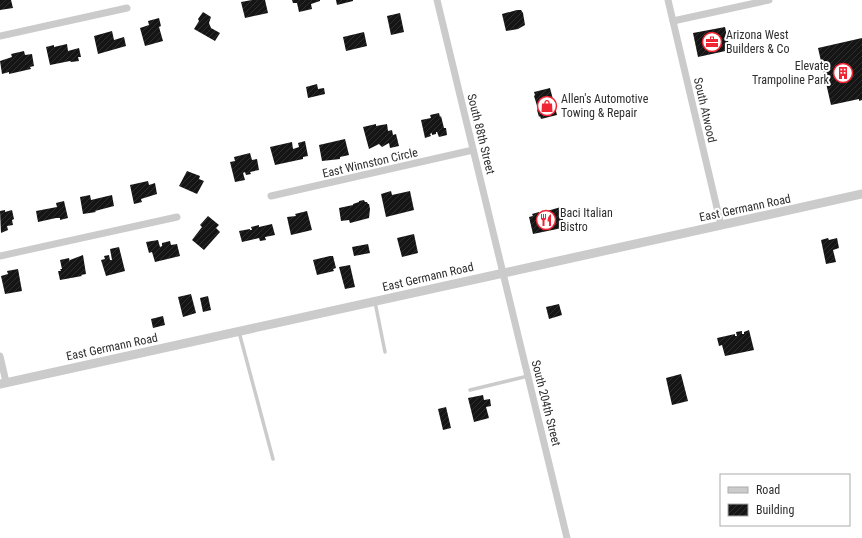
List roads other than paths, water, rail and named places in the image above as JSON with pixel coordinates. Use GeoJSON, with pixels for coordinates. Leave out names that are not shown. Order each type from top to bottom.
{"type":"FeatureCollection","features":[{"type":"Feature","properties":{"kind":"street","name":"South 88th Street"},"geometry":{"type":"LineString","coordinates":[[437,0],[503,272]]}},
{"type":"Feature","properties":{"kind":"street","name":"South Atwood"},"geometry":{"type":"LineString","coordinates":[[668,0],[721,225]]}},
{"type":"Feature","properties":{"kind":"street"},"geometry":{"type":"LineString","coordinates":[[672,21],[768,0]]}},
{"type":"Feature","properties":{"kind":"street"},"geometry":{"type":"LineString","coordinates":[[0,36],[127,8]]}},
{"type":"Feature","properties":{"kind":"street","name":"East Winnston Circle"},"geometry":{"type":"LineString","coordinates":[[271,196],[473,150]]}},
{"type":"Feature","properties":{"kind":"street","name":"East Germann Road"},"geometry":{"type":"LineString","coordinates":[[3,383],[862,194]]}},
{"type":"Feature","properties":{"kind":"street"},"geometry":{"type":"LineString","coordinates":[[0,256],[177,217]]}},
{"type":"Feature","properties":{"kind":"street","name":"South 204th Street"},"geometry":{"type":"LineString","coordinates":[[503,272],[567,538]]}},
{"type":"Feature","properties":{"kind":"street"},"geometry":{"type":"LineString","coordinates":[[0,356],[3,383]]}},
{"type":"Feature","properties":{"kind":"lane"},"geometry":{"type":"LineString","coordinates":[[374,301],[385,352]]}},
{"type":"Feature","properties":{"kind":"lane"},"geometry":{"type":"LineString","coordinates":[[238,331],[273,459]]}},
{"type":"Feature","properties":{"kind":"lane"},"geometry":{"type":"LineString","coordinates":[[470,390],[528,376]]}},
{"type":"Feature","properties":{"kind":"place","name":"Arizona West Builders & Co"},"geometry":{"type":"Point","coordinates":[712,42]}},
{"type":"Feature","properties":{"kind":"place","name":"Elevate Trampoline Park"},"geometry":{"type":"Point","coordinates":[843,73]}},
{"type":"Feature","properties":{"kind":"place","name":"Allen's Automotive Towing & Repair"},"geometry":{"type":"Point","coordinates":[547,106]}},
{"type":"Feature","properties":{"kind":"place","name":"Baci Italian Bistro"},"geometry":{"type":"Point","coordinates":[546,220]}}]}
